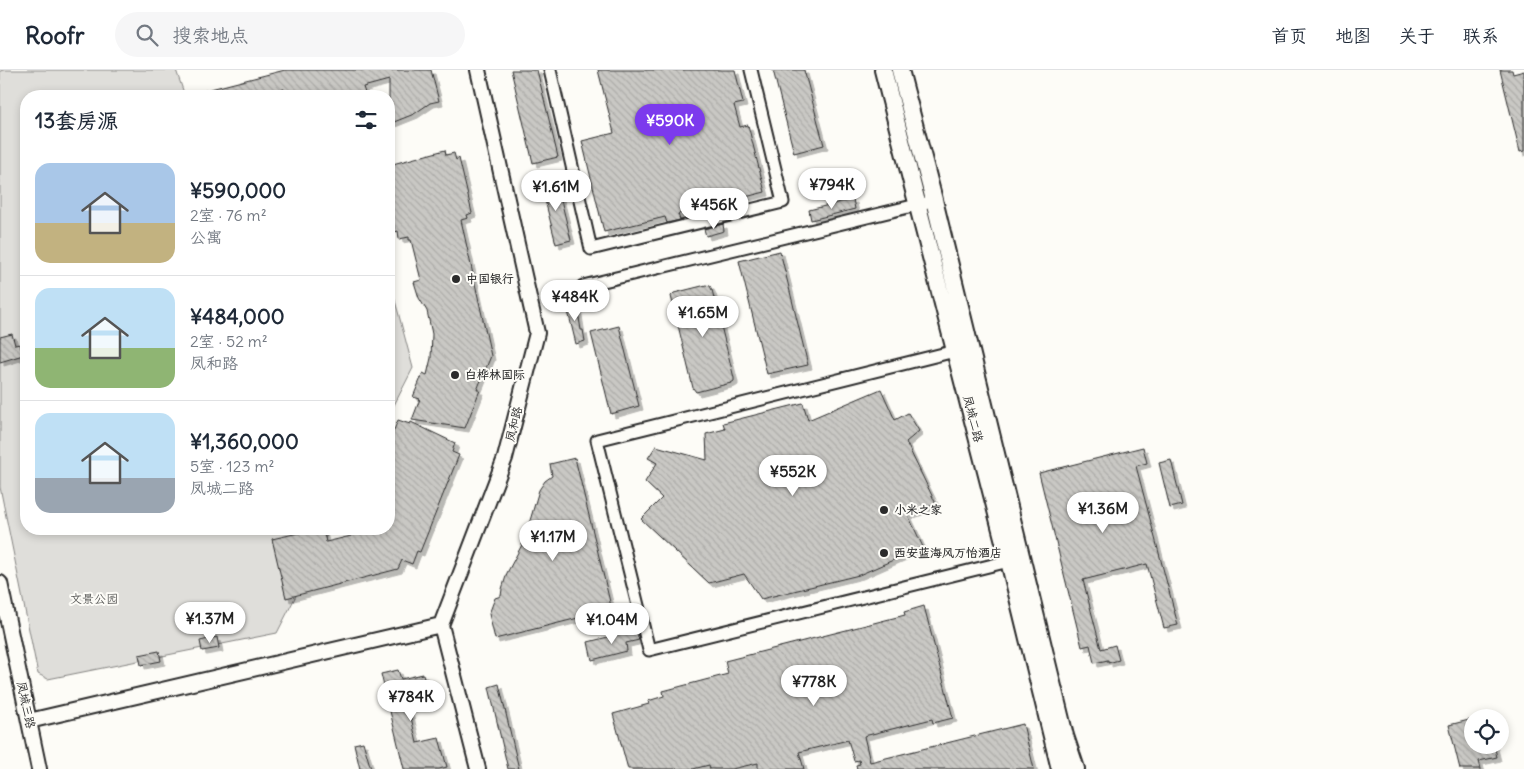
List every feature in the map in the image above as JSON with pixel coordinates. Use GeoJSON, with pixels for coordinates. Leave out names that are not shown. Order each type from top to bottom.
{"type":"FeatureCollection","features":[{"type":"Feature","properties":{"kind":"main road","name":"凤城二路"},"geometry":{"type":"LineString","coordinates":[[883,70],[926,202],[1065,736],[1076,769]]}},
{"type":"Feature","properties":{"kind":"main road","name":"凤城二路"},"geometry":{"type":"LineString","coordinates":[[900,70],[956,351],[1060,769]]}},
{"type":"Feature","properties":{"kind":"street","name":"凤和路"},"geometry":{"type":"LineString","coordinates":[[441,625],[505,458],[537,333],[478,70]]}},
{"type":"Feature","properties":{"kind":"street"},"geometry":{"type":"LineString","coordinates":[[550,70],[591,250],[783,202],[751,70]]}},
{"type":"Feature","properties":{"kind":"street"},"geometry":{"type":"LineString","coordinates":[[583,286],[926,202]]}},
{"type":"Feature","properties":{"kind":"street"},"geometry":{"type":"LineString","coordinates":[[956,351],[597,440],[649,650],[1009,561]]}},
{"type":"Feature","properties":{"kind":"street","name":"凤城三路"},"geometry":{"type":"LineString","coordinates":[[0,583],[38,769]]}},
{"type":"Feature","properties":{"kind":"street"},"geometry":{"type":"LineString","coordinates":[[29,721],[441,625],[478,769]]}},
{"type":"Feature","properties":{"kind":"green space","name":"文景公园"},"geometry":{"type":"Polygon","coordinates":[[[176,70],[183,90],[20,90],[20,535],[327,535],[277,633],[48,679],[38,674],[0,487],[0,71],[176,70]]]}},
{"type":"Feature","properties":{"kind":"green space"},"geometry":{"type":"Polygon","coordinates":[[[395,300],[413,368],[395,403],[395,300]]]}},
{"type":"Feature","properties":{"kind":"building"},"geometry":{"type":"Polygon","coordinates":[[[285,70],[431,70],[439,101],[430,103],[414,114],[395,122],[395,90],[389,90],[389,80],[363,87],[364,90],[207,90],[285,70]]]}},
{"type":"Feature","properties":{"kind":"building"},"geometry":{"type":"Polygon","coordinates":[[[511,70],[537,70],[558,157],[533,163],[511,70]]]}},
{"type":"Feature","properties":{"kind":"building"},"geometry":{"type":"Polygon","coordinates":[[[598,70],[735,70],[743,103],[734,105],[740,127],[748,125],[765,192],[718,204],[719,210],[700,215],[699,209],[678,214],[680,220],[667,223],[665,217],[604,232],[582,141],[614,133],[598,70]]]}},
{"type":"Feature","properties":{"kind":"building"},"geometry":{"type":"Polygon","coordinates":[[[773,70],[804,70],[824,145],[794,153],[773,70]]]}},
{"type":"Feature","properties":{"kind":"building"},"geometry":{"type":"Polygon","coordinates":[[[1500,70],[1512,70],[1513,74],[1524,71],[1524,151],[1520,152],[1500,70]]]}},
{"type":"Feature","properties":{"kind":"building"},"geometry":{"type":"Polygon","coordinates":[[[445,150],[446,155],[454,153],[456,160],[459,158],[472,213],[467,215],[468,218],[461,220],[491,356],[477,390],[480,390],[465,428],[412,420],[420,399],[413,397],[423,373],[427,375],[431,358],[432,334],[427,311],[419,298],[414,282],[421,280],[411,240],[409,240],[409,237],[399,239],[398,231],[395,232],[395,163],[445,150]]]}},
{"type":"Feature","properties":{"kind":"building"},"geometry":{"type":"Polygon","coordinates":[[[556,180],[571,240],[556,244],[541,184],[556,180]]]}},
{"type":"Feature","properties":{"kind":"building"},"geometry":{"type":"Polygon","coordinates":[[[853,199],[855,209],[811,220],[809,210],[853,199]]]}},
{"type":"Feature","properties":{"kind":"building"},"geometry":{"type":"Polygon","coordinates":[[[723,224],[724,231],[706,236],[704,229],[723,224]]]}},
{"type":"Feature","properties":{"kind":"building"},"geometry":{"type":"Polygon","coordinates":[[[780,251],[808,365],[767,374],[739,261],[780,251]]]}},
{"type":"Feature","properties":{"kind":"building"},"geometry":{"type":"Polygon","coordinates":[[[706,285],[710,286],[712,290],[734,381],[696,392],[693,388],[671,296],[674,293],[706,285]]]}},
{"type":"Feature","properties":{"kind":"building"},"geometry":{"type":"Polygon","coordinates":[[[576,300],[581,330],[583,330],[585,341],[576,344],[566,303],[576,300]]]}},
{"type":"Feature","properties":{"kind":"building"},"geometry":{"type":"Polygon","coordinates":[[[619,326],[639,406],[611,414],[591,333],[619,326]]]}},
{"type":"Feature","properties":{"kind":"building"},"geometry":{"type":"Polygon","coordinates":[[[12,334],[15,345],[20,344],[20,356],[0,362],[0,337],[12,334]]]}},
{"type":"Feature","properties":{"kind":"building"},"geometry":{"type":"Polygon","coordinates":[[[881,389],[895,420],[908,413],[919,431],[906,442],[936,504],[908,515],[923,547],[859,575],[761,599],[744,574],[709,583],[641,519],[662,498],[645,482],[657,463],[648,458],[656,446],[707,460],[706,434],[725,429],[723,423],[803,403],[808,420],[881,389]]]}},
{"type":"Feature","properties":{"kind":"building"},"geometry":{"type":"Polygon","coordinates":[[[398,420],[410,424],[411,422],[455,443],[452,452],[459,455],[420,552],[417,551],[412,564],[402,560],[398,569],[286,598],[272,539],[290,535],[324,535],[326,542],[351,535],[395,535],[395,427],[398,420]]]}},
{"type":"Feature","properties":{"kind":"building"},"geometry":{"type":"Polygon","coordinates":[[[1143,447],[1147,463],[1136,466],[1178,625],[1164,628],[1147,564],[1083,580],[1101,649],[1115,645],[1119,660],[1108,663],[1108,660],[1094,663],[1090,645],[1082,647],[1039,473],[1143,447]]]}},
{"type":"Feature","properties":{"kind":"building"},"geometry":{"type":"Polygon","coordinates":[[[575,458],[610,606],[602,612],[495,639],[489,614],[495,598],[501,596],[507,573],[524,541],[539,490],[545,481],[552,476],[550,464],[575,458]]]}},
{"type":"Feature","properties":{"kind":"building"},"geometry":{"type":"Polygon","coordinates":[[[1171,460],[1182,505],[1170,508],[1159,463],[1171,460]]]}},
{"type":"Feature","properties":{"kind":"building"},"geometry":{"type":"Polygon","coordinates":[[[924,606],[953,718],[933,723],[932,719],[864,736],[870,762],[1023,724],[1034,769],[857,769],[856,765],[860,764],[859,760],[854,761],[848,740],[799,752],[804,769],[758,769],[758,763],[732,769],[710,769],[709,765],[693,769],[628,769],[613,714],[649,704],[648,701],[664,696],[663,691],[728,674],[725,661],[905,615],[904,612],[924,606]]]}},
{"type":"Feature","properties":{"kind":"building"},"geometry":{"type":"Polygon","coordinates":[[[636,630],[639,640],[626,643],[627,651],[592,660],[588,642],[636,630]]]}},
{"type":"Feature","properties":{"kind":"building"},"geometry":{"type":"Polygon","coordinates":[[[217,637],[219,648],[202,651],[200,641],[217,637]]]}},
{"type":"Feature","properties":{"kind":"building"},"geometry":{"type":"Polygon","coordinates":[[[159,651],[161,661],[141,665],[139,655],[159,651]]]}},
{"type":"Feature","properties":{"kind":"building"},"geometry":{"type":"Polygon","coordinates":[[[398,670],[401,679],[423,674],[430,703],[409,709],[417,743],[439,738],[447,767],[439,769],[404,769],[381,674],[398,670]]]}},
{"type":"Feature","properties":{"kind":"building"},"geometry":{"type":"Polygon","coordinates":[[[499,684],[519,769],[508,769],[489,687],[499,684]]]}},
{"type":"Feature","properties":{"kind":"building"},"geometry":{"type":"Polygon","coordinates":[[[1464,721],[1464,754],[1496,754],[1497,757],[1479,761],[1481,769],[1460,769],[1449,725],[1464,721]]]}},
{"type":"Feature","properties":{"kind":"building"},"geometry":{"type":"Polygon","coordinates":[[[363,742],[371,769],[360,769],[354,744],[363,742]]]}},
{"type":"Feature","properties":{"kind":"place","name":"中国银行"},"geometry":{"type":"Point","coordinates":[456,279]}},
{"type":"Feature","properties":{"kind":"place","name":"白桦林国际"},"geometry":{"type":"Point","coordinates":[455,375]}},
{"type":"Feature","properties":{"kind":"place","name":"小米之家"},"geometry":{"type":"Point","coordinates":[884,510]}},
{"type":"Feature","properties":{"kind":"place","name":"西安蓝海风万怡酒店"},"geometry":{"type":"Point","coordinates":[884,553]}}]}
